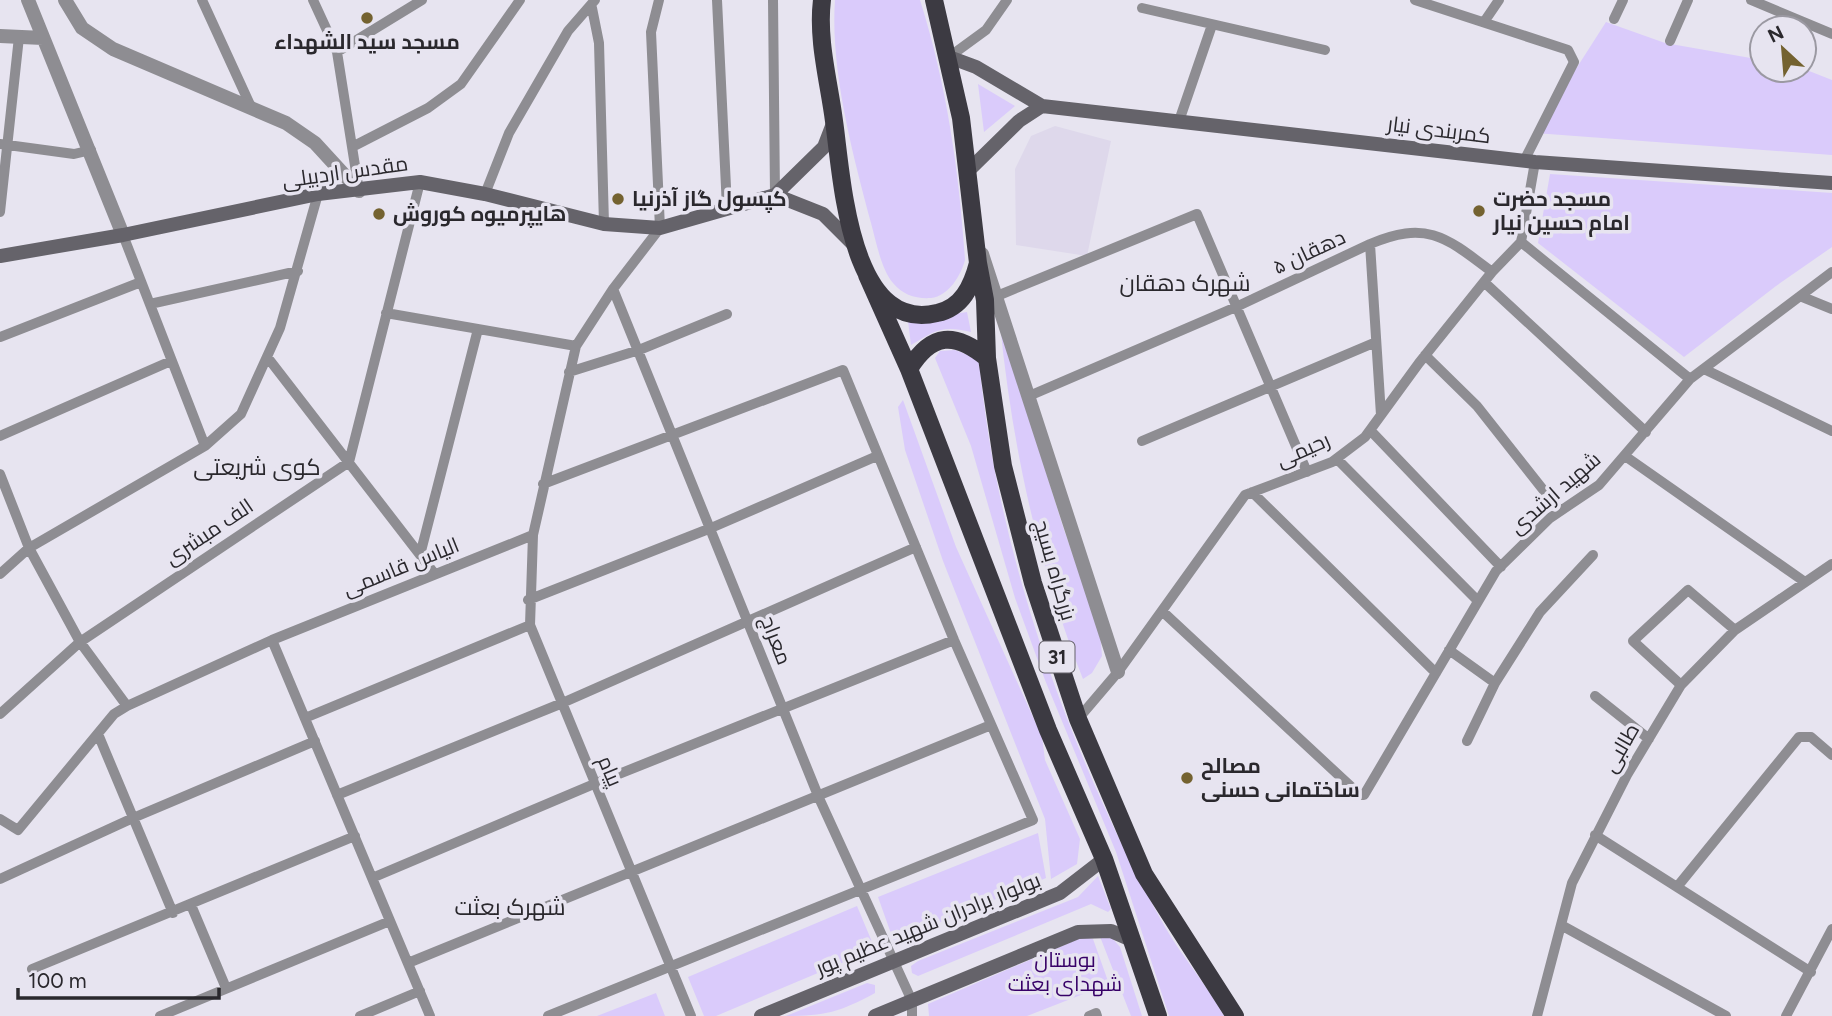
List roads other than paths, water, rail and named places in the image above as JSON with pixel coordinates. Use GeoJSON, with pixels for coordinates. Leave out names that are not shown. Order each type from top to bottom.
{"type":"FeatureCollection","features":[{"type":"Feature","properties":{"kind":"highway","name":"بزرگراه بسیج"},"geometry":{"type":"LineString","coordinates":[[822,0],[826,68],[845,202],[855,246],[909,369],[1048,730],[1104,859],[1158,1016]]}},
{"type":"Feature","properties":{"kind":"highway","name":"بزرگراه بسیج"},"geometry":{"type":"LineString","coordinates":[[933,0],[949,57],[967,172],[985,300],[987,358],[1003,466],[1033,583],[1078,719],[1144,874],[1235,1016]]}},
{"type":"Feature","properties":{"kind":"highway","name":"بزرگراه بسیج"},"geometry":{"type":"LineString","coordinates":[[867,275],[894,307],[915,315],[938,313],[958,303],[972,285],[978,263]]}},
{"type":"Feature","properties":{"kind":"highway"},"geometry":{"type":"LineString","coordinates":[[909,369],[917,356],[931,344],[951,338],[970,344],[987,358]]}},
{"type":"Feature","properties":{"kind":"main road"},"geometry":{"type":"LineString","coordinates":[[949,57],[976,66],[1042,106],[1019,121],[967,172]]}},
{"type":"Feature","properties":{"kind":"main road","name":"کمربندی نیار"},"geometry":{"type":"LineString","coordinates":[[1042,106],[1529,162],[1832,183]]}},
{"type":"Feature","properties":{"kind":"main road"},"geometry":{"type":"LineString","coordinates":[[834,121],[824,147],[775,195],[823,214],[855,246]]}},
{"type":"Feature","properties":{"kind":"main road","name":"مقدس اردبیلی"},"geometry":{"type":"LineString","coordinates":[[0,256],[122,235],[318,194],[420,182],[485,194],[604,224],[660,228],[775,195]]}},
{"type":"Feature","properties":{"kind":"main road","name":"بولوار برادران شهید عظیم‌ پور"},"geometry":{"type":"LineString","coordinates":[[761,1016],[1060,893],[1104,859]]}},
{"type":"Feature","properties":{"kind":"main road"},"geometry":{"type":"LineString","coordinates":[[875,1016],[912,1009],[1078,932],[1111,931],[1134,940]]}},
{"type":"Feature","properties":{"kind":"street"},"geometry":{"type":"LineString","coordinates":[[28,0],[91,150],[205,446]]}},
{"type":"Feature","properties":{"kind":"street"},"geometry":{"type":"LineString","coordinates":[[65,0],[82,28],[113,49],[286,123],[315,143],[359,191]]}},
{"type":"Feature","properties":{"kind":"street"},"geometry":{"type":"LineString","coordinates":[[202,0],[252,109]]}},
{"type":"Feature","properties":{"kind":"street"},"geometry":{"type":"LineString","coordinates":[[313,0],[337,52],[359,191]]}},
{"type":"Feature","properties":{"kind":"street"},"geometry":{"type":"LineString","coordinates":[[337,52],[422,0]]}},
{"type":"Feature","properties":{"kind":"street"},"geometry":{"type":"LineString","coordinates":[[354,146],[428,108],[461,84],[520,0]]}},
{"type":"Feature","properties":{"kind":"street"},"geometry":{"type":"LineString","coordinates":[[533,535],[576,346],[613,289],[660,228],[651,32],[659,0]]}},
{"type":"Feature","properties":{"kind":"street"},"geometry":{"type":"LineString","coordinates":[[717,0],[727,208]]}},
{"type":"Feature","properties":{"kind":"street"},"geometry":{"type":"LineString","coordinates":[[773,0],[775,195]]}},
{"type":"Feature","properties":{"kind":"street"},"geometry":{"type":"LineString","coordinates":[[949,57],[986,30],[1007,0]]}},
{"type":"Feature","properties":{"kind":"street"},"geometry":{"type":"LineString","coordinates":[[1415,0],[1568,50],[1574,62],[1529,162],[1521,242],[1690,379]]}},
{"type":"Feature","properties":{"kind":"street"},"geometry":{"type":"LineString","coordinates":[[1484,22],[1499,0]]}},
{"type":"Feature","properties":{"kind":"street"},"geometry":{"type":"LineString","coordinates":[[1614,19],[1623,0]]}},
{"type":"Feature","properties":{"kind":"street"},"geometry":{"type":"LineString","coordinates":[[1670,41],[1688,0]]}},
{"type":"Feature","properties":{"kind":"street"},"geometry":{"type":"LineString","coordinates":[[1751,0],[1765,3],[1832,34]]}},
{"type":"Feature","properties":{"kind":"street"},"geometry":{"type":"LineString","coordinates":[[485,194],[509,133],[522,110],[568,31],[593,4]]}},
{"type":"Feature","properties":{"kind":"street"},"geometry":{"type":"LineString","coordinates":[[593,4],[599,43],[604,224]]}},
{"type":"Feature","properties":{"kind":"street"},"geometry":{"type":"LineString","coordinates":[[1142,8],[1325,50]]}},
{"type":"Feature","properties":{"kind":"street"},"geometry":{"type":"LineString","coordinates":[[1179,121],[1212,25]]}},
{"type":"Feature","properties":{"kind":"street"},"geometry":{"type":"LineString","coordinates":[[0,36],[43,38]]}},
{"type":"Feature","properties":{"kind":"street"},"geometry":{"type":"LineString","coordinates":[[0,212],[3,145],[19,37]]}},
{"type":"Feature","properties":{"kind":"street"},"geometry":{"type":"LineString","coordinates":[[3,145],[74,154],[91,150]]}},
{"type":"Feature","properties":{"kind":"street"},"geometry":{"type":"LineString","coordinates":[[349,462],[420,182]]}},
{"type":"Feature","properties":{"kind":"street"},"geometry":{"type":"LineString","coordinates":[[0,574],[29,548],[205,446],[241,414],[268,358],[298,271],[318,194]]}},
{"type":"Feature","properties":{"kind":"street"},"geometry":{"type":"LineString","coordinates":[[997,296],[1197,214],[1307,472]]}},
{"type":"Feature","properties":{"kind":"street"},"geometry":{"type":"LineString","coordinates":[[1370,244],[1398,233],[1417,231],[1461,248],[1492,272]]}},
{"type":"Feature","properties":{"kind":"street"},"geometry":{"type":"LineString","coordinates":[[976,236],[1118,672]]}},
{"type":"Feature","properties":{"kind":"street","name":"رحیمی"},"geometry":{"type":"LineString","coordinates":[[1078,719],[1118,672],[1245,495],[1337,458],[1370,430],[1425,355],[1492,272],[1521,242]]}},
{"type":"Feature","properties":{"kind":"street","name":"دهقان ۵"},"geometry":{"type":"LineString","coordinates":[[1029,396],[1236,307],[1370,244],[1381,415]]}},
{"type":"Feature","properties":{"kind":"street"},"geometry":{"type":"LineString","coordinates":[[150,304],[298,271]]}},
{"type":"Feature","properties":{"kind":"street","name":"شهید ارشدی"},"geometry":{"type":"LineString","coordinates":[[1163,611],[1360,795],[1364,795],[1477,600],[1501,567],[1560,511],[1599,485],[1690,379],[1832,272]]}},
{"type":"Feature","properties":{"kind":"street"},"geometry":{"type":"LineString","coordinates":[[0,337],[141,282]]}},
{"type":"Feature","properties":{"kind":"street"},"geometry":{"type":"LineString","coordinates":[[1484,282],[1646,432]]}},
{"type":"Feature","properties":{"kind":"street","name":"معراج"},"geometry":{"type":"LineString","coordinates":[[613,289],[818,798],[894,960],[912,1009]]}},
{"type":"Feature","properties":{"kind":"street"},"geometry":{"type":"LineString","coordinates":[[1800,296],[1832,309]]}},
{"type":"Feature","properties":{"kind":"street"},"geometry":{"type":"LineString","coordinates":[[386,313],[576,346]]}},
{"type":"Feature","properties":{"kind":"street"},"geometry":{"type":"LineString","coordinates":[[569,372],[639,350],[727,314]]}},
{"type":"Feature","properties":{"kind":"street"},"geometry":{"type":"LineString","coordinates":[[420,555],[478,329]]}},
{"type":"Feature","properties":{"kind":"street"},"geometry":{"type":"LineString","coordinates":[[1142,441],[1376,342]]}},
{"type":"Feature","properties":{"kind":"street"},"geometry":{"type":"LineString","coordinates":[[1425,355],[1477,407],[1560,511]]}},
{"type":"Feature","properties":{"kind":"street"},"geometry":{"type":"LineString","coordinates":[[268,358],[435,573]]}},
{"type":"Feature","properties":{"kind":"street"},"geometry":{"type":"LineString","coordinates":[[0,436],[172,361]]}},
{"type":"Feature","properties":{"kind":"street"},"geometry":{"type":"LineString","coordinates":[[1704,369],[1832,431]]}},
{"type":"Feature","properties":{"kind":"street"},"geometry":{"type":"LineString","coordinates":[[543,484],[844,370],[954,640],[1033,820],[548,1016]]}},
{"type":"Feature","properties":{"kind":"street"},"geometry":{"type":"LineString","coordinates":[[1370,430],[1501,567]]}},
{"type":"Feature","properties":{"kind":"street"},"geometry":{"type":"LineString","coordinates":[[528,600],[711,528],[877,456]]}},
{"type":"Feature","properties":{"kind":"street"},"geometry":{"type":"LineString","coordinates":[[1625,456],[1805,582]]}},
{"type":"Feature","properties":{"kind":"street"},"geometry":{"type":"LineString","coordinates":[[1337,458],[1477,600]]}},
{"type":"Feature","properties":{"kind":"street","name":"الف مبشری"},"geometry":{"type":"LineString","coordinates":[[0,714],[80,642],[349,462]]}},
{"type":"Feature","properties":{"kind":"street"},"geometry":{"type":"LineString","coordinates":[[0,474],[29,548],[80,642],[127,706]]}},
{"type":"Feature","properties":{"kind":"street"},"geometry":{"type":"LineString","coordinates":[[1252,492],[1436,673]]}},
{"type":"Feature","properties":{"kind":"street","name":"الیاس قاسمی"},"geometry":{"type":"LineString","coordinates":[[0,820],[18,830],[114,714],[127,706],[272,640],[533,535]]}},
{"type":"Feature","properties":{"kind":"street","name":"پیام"},"geometry":{"type":"LineString","coordinates":[[533,535],[528,600],[530,625],[560,704],[691,1016]]}},
{"type":"Feature","properties":{"kind":"street"},"geometry":{"type":"LineString","coordinates":[[337,795],[560,704],[916,547]]}},
{"type":"Feature","properties":{"kind":"street"},"geometry":{"type":"LineString","coordinates":[[1467,741],[1495,683],[1540,612],[1593,555]]}},
{"type":"Feature","properties":{"kind":"street","name":"طالبی"},"geometry":{"type":"LineString","coordinates":[[1537,1016],[1572,883],[1595,835],[1681,685],[1735,630],[1832,564]]}},
{"type":"Feature","properties":{"kind":"street"},"geometry":{"type":"LineString","coordinates":[[1681,685],[1633,640],[1688,590],[1735,630]]}},
{"type":"Feature","properties":{"kind":"street"},"geometry":{"type":"LineString","coordinates":[[305,718],[530,625]]}},
{"type":"Feature","properties":{"kind":"street"},"geometry":{"type":"LineString","coordinates":[[272,640],[430,1016]]}},
{"type":"Feature","properties":{"kind":"street"},"geometry":{"type":"LineString","coordinates":[[372,878],[594,784],[954,640]]}},
{"type":"Feature","properties":{"kind":"street"},"geometry":{"type":"LineString","coordinates":[[1449,650],[1495,683]]}},
{"type":"Feature","properties":{"kind":"street"},"geometry":{"type":"LineString","coordinates":[[1595,696],[1649,739]]}},
{"type":"Feature","properties":{"kind":"street"},"geometry":{"type":"LineString","coordinates":[[408,963],[818,798],[991,725]]}},
{"type":"Feature","properties":{"kind":"street"},"geometry":{"type":"LineString","coordinates":[[98,734],[173,913]]}},
{"type":"Feature","properties":{"kind":"street"},"geometry":{"type":"LineString","coordinates":[[1677,887],[1798,737],[1811,737],[1832,755]]}},
{"type":"Feature","properties":{"kind":"street"},"geometry":{"type":"LineString","coordinates":[[0,879],[133,818],[315,741]]}},
{"type":"Feature","properties":{"kind":"street"},"geometry":{"type":"LineString","coordinates":[[1595,835],[1811,972]]}},
{"type":"Feature","properties":{"kind":"street"},"geometry":{"type":"LineString","coordinates":[[32,969],[355,836]]}},
{"type":"Feature","properties":{"kind":"street"},"geometry":{"type":"LineString","coordinates":[[191,905],[226,988]]}},
{"type":"Feature","properties":{"kind":"street"},"geometry":{"type":"LineString","coordinates":[[160,1016],[390,921]]}},
{"type":"Feature","properties":{"kind":"street"},"geometry":{"type":"LineString","coordinates":[[1561,925],[1726,1016]]}},
{"type":"Feature","properties":{"kind":"street"},"geometry":{"type":"LineString","coordinates":[[1786,1016],[1832,929]]}},
{"type":"Feature","properties":{"kind":"street"},"geometry":{"type":"LineString","coordinates":[[360,1016],[420,991]]}},
{"type":"Feature","properties":{"kind":"place","name":"مسجد سید الشهداء"},"geometry":{"type":"Point","coordinates":[367,18]}},
{"type":"Feature","properties":{"kind":"place","name":"کپسول گاز آذرنیا"},"geometry":{"type":"Point","coordinates":[618,199]}},
{"type":"Feature","properties":{"kind":"place","name":"مسجد حضرت امام حسین نیار"},"geometry":{"type":"Point","coordinates":[1479,211]}},
{"type":"Feature","properties":{"kind":"place","name":"هایپرمیوه کوروش"},"geometry":{"type":"Point","coordinates":[379,214]}},
{"type":"Feature","properties":{"kind":"place","name":"مصالح ساختمانی حسنی"},"geometry":{"type":"Point","coordinates":[1187,778]}},
{"type":"Feature","properties":{"kind":"district","name":"شهرک دهقان"},"geometry":{"type":"Point","coordinates":[1185,283]}},
{"type":"Feature","properties":{"kind":"district","name":"کوی شریعتی"},"geometry":{"type":"Point","coordinates":[257,467]}},
{"type":"Feature","properties":{"kind":"district","name":"شهرک بعثت"},"geometry":{"type":"Point","coordinates":[510,907]}},
{"type":"Feature","properties":{"kind":"park label","name":"بوستان شهدای بعثت"},"geometry":{"type":"Point","coordinates":[1065,972]}}]}
